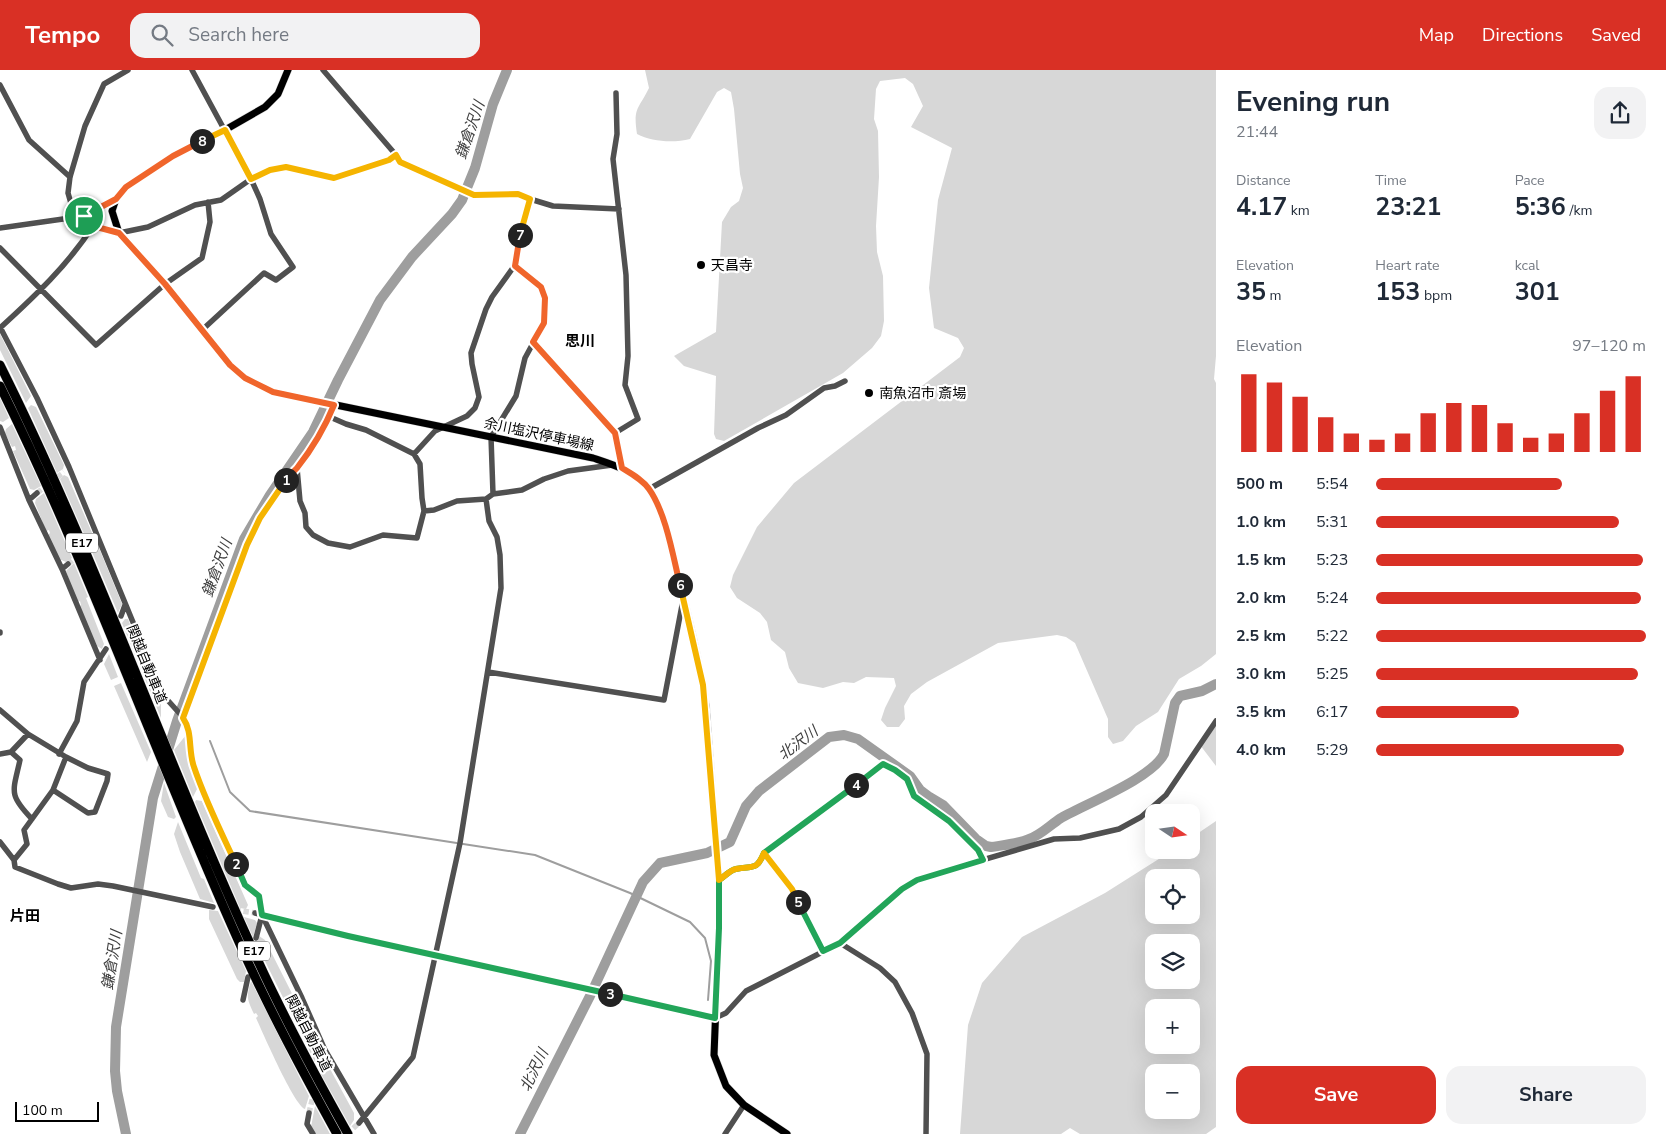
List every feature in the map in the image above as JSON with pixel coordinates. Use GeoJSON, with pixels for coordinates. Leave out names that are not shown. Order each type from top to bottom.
{"type":"FeatureCollection","features":[{"type":"Feature","properties":{"kind":"highway","name":"関越自動車道"},"geometry":{"type":"LineString","coordinates":[[0,365],[60,492],[172,763],[266,978],[301,1048],[348,1134]]}},
{"type":"Feature","properties":{"kind":"highway","name":"関越自動車道"},"geometry":{"type":"LineString","coordinates":[[0,386],[65,525],[248,963],[337,1134]]}},
{"type":"Feature","properties":{"kind":"main road"},"geometry":{"type":"LineString","coordinates":[[116,199],[126,187],[173,156],[265,107],[278,94],[288,70]]}},
{"type":"Feature","properties":{"kind":"main road","name":"余川塩沢停車場線"},"geometry":{"type":"LineString","coordinates":[[116,199],[112,211],[119,233],[165,284],[230,365],[245,378],[273,392],[593,458],[622,468],[638,478],[649,489],[663,518],[684,596],[703,685],[719,880],[714,1055],[726,1086],[744,1105],[787,1134]]}},
{"type":"Feature","properties":{"kind":"street"},"geometry":{"type":"LineString","coordinates":[[75,217],[68,193],[70,177],[85,126],[104,84],[128,70]]}},
{"type":"Feature","properties":{"kind":"street"},"geometry":{"type":"LineString","coordinates":[[192,70],[251,179],[260,199],[271,234],[293,267],[276,280],[264,273],[201,331]]}},
{"type":"Feature","properties":{"kind":"street"},"geometry":{"type":"LineString","coordinates":[[323,70],[400,162],[474,195],[518,194],[554,206],[619,208]]}},
{"type":"Feature","properties":{"kind":"street"},"geometry":{"type":"LineString","coordinates":[[0,85],[29,140],[70,177]]}},
{"type":"Feature","properties":{"kind":"street"},"geometry":{"type":"LineString","coordinates":[[615,433],[638,419],[625,385],[628,356],[626,275],[613,159],[617,134],[616,93]]}},
{"type":"Feature","properties":{"kind":"street"},"geometry":{"type":"LineString","coordinates":[[84,216],[93,226],[119,233],[148,227],[195,205],[221,200],[251,179],[270,170],[286,167],[334,178],[389,160],[396,155]]}},
{"type":"Feature","properties":{"kind":"street"},"geometry":{"type":"LineString","coordinates":[[0,228],[84,216],[116,199]]}},
{"type":"Feature","properties":{"kind":"street"},"geometry":{"type":"LineString","coordinates":[[414,454],[435,431],[467,416],[475,408],[479,398],[472,364],[472,353],[486,309],[492,297],[515,266],[521,229],[530,199]]}},
{"type":"Feature","properties":{"kind":"street"},"geometry":{"type":"LineString","coordinates":[[0,248],[96,345],[165,284],[202,258],[210,222],[208,202]]}},
{"type":"Feature","properties":{"kind":"street"},"geometry":{"type":"LineString","coordinates":[[93,226],[78,249],[42,290],[0,327],[69,467],[163,695],[188,725],[193,765],[245,885],[259,896],[262,915],[325,1050],[374,1134]]}},
{"type":"Feature","properties":{"kind":"street"},"geometry":{"type":"LineString","coordinates":[[493,494],[491,437],[516,396],[525,358],[544,323],[545,298],[541,287],[515,266]]}},
{"type":"Feature","properties":{"kind":"street"},"geometry":{"type":"LineString","coordinates":[[533,342],[615,433],[622,468]]}},
{"type":"Feature","properties":{"kind":"street"},"geometry":{"type":"LineString","coordinates":[[649,489],[758,428],[786,415],[824,388],[846,381]]}},
{"type":"Feature","properties":{"kind":"street"},"geometry":{"type":"LineString","coordinates":[[182,717],[252,534],[274,496],[297,468],[330,417],[334,405]]}},
{"type":"Feature","properties":{"kind":"street"},"geometry":{"type":"LineString","coordinates":[[297,468],[300,501],[305,513],[306,527],[313,535],[328,543],[350,547],[383,535],[417,538],[424,511],[420,464],[414,454],[366,430],[330,417]]}},
{"type":"Feature","properties":{"kind":"street"},"geometry":{"type":"LineString","coordinates":[[0,427],[100,660]]}},
{"type":"Feature","properties":{"kind":"street"},"geometry":{"type":"LineString","coordinates":[[424,511],[434,510],[457,501],[486,499],[493,494],[522,490],[544,479],[568,471],[614,465]]}},
{"type":"Feature","properties":{"kind":"street"},"geometry":{"type":"LineString","coordinates":[[64,472],[69,467]]}},
{"type":"Feature","properties":{"kind":"street"},"geometry":{"type":"LineString","coordinates":[[30,500],[37,494]]}},
{"type":"Feature","properties":{"kind":"street"},"geometry":{"type":"LineString","coordinates":[[359,1122],[413,1057],[460,843],[501,588],[500,555],[497,537],[488,521],[486,499]]}},
{"type":"Feature","properties":{"kind":"street"},"geometry":{"type":"LineString","coordinates":[[92,543],[98,538]]}},
{"type":"Feature","properties":{"kind":"street"},"geometry":{"type":"LineString","coordinates":[[62,569],[68,564]]}},
{"type":"Feature","properties":{"kind":"street"},"geometry":{"type":"LineString","coordinates":[[488,672],[664,700],[684,596]]}},
{"type":"Feature","properties":{"kind":"street"},"geometry":{"type":"LineString","coordinates":[[120,616],[125,605]]}},
{"type":"Feature","properties":{"kind":"street"},"geometry":{"type":"LineString","coordinates":[[59,754],[77,721],[84,682],[106,649]]}},
{"type":"Feature","properties":{"kind":"street"},"geometry":{"type":"LineString","coordinates":[[0,710],[28,734],[59,754],[88,768],[108,774],[95,812],[88,813],[53,790]]}},
{"type":"Feature","properties":{"kind":"street"},"geometry":{"type":"LineString","coordinates":[[255,913],[348,936],[715,1018],[726,1013],[746,991],[840,943],[902,889],[917,880],[1054,839],[1080,838],[1119,829],[1142,817],[1166,796],[1216,721]]}},
{"type":"Feature","properties":{"kind":"street"},"geometry":{"type":"LineString","coordinates":[[0,754],[11,752],[28,734]]}},
{"type":"Feature","properties":{"kind":"street"},"geometry":{"type":"LineString","coordinates":[[11,752],[20,760],[13,791],[18,805],[32,819]]}},
{"type":"Feature","properties":{"kind":"street"},"geometry":{"type":"LineString","coordinates":[[14,860],[27,844],[24,830],[53,790],[66,757]]}},
{"type":"Feature","properties":{"kind":"street"},"geometry":{"type":"LineString","coordinates":[[719,880],[734,869],[752,868],[760,863],[764,853],[883,764],[907,779],[914,796],[949,821],[978,850],[983,860]]}},
{"type":"Feature","properties":{"kind":"street"},"geometry":{"type":"LineString","coordinates":[[0,843],[14,860],[15,867],[71,888],[98,884],[213,907]]}},
{"type":"Feature","properties":{"kind":"street"},"geometry":{"type":"LineString","coordinates":[[764,853],[792,889],[823,951]]}},
{"type":"Feature","properties":{"kind":"street"},"geometry":{"type":"LineString","coordinates":[[256,938],[262,915]]}},
{"type":"Feature","properties":{"kind":"street"},"geometry":{"type":"LineString","coordinates":[[840,943],[880,968],[895,982],[912,1013],[927,1054],[926,1134]]}},
{"type":"Feature","properties":{"kind":"street"},"geometry":{"type":"LineString","coordinates":[[243,1000],[248,977]]}},
{"type":"Feature","properties":{"kind":"street"},"geometry":{"type":"LineString","coordinates":[[323,1058],[325,1050]]}},
{"type":"Feature","properties":{"kind":"street"},"geometry":{"type":"LineString","coordinates":[[725,1134],[744,1105]]}},
{"type":"Feature","properties":{"kind":"street"},"geometry":{"type":"LineString","coordinates":[[309,1113],[307,1124],[313,1134]]}},
{"type":"Feature","properties":{"kind":"shaded area"},"geometry":{"type":"Polygon","coordinates":[[[645,70],[1216,70],[1216,356],[1214,379],[1216,383],[1216,654],[1201,666],[1179,679],[1158,712],[1136,726],[1123,741],[1113,744],[1108,737],[1108,719],[1075,643],[1066,637],[1057,635],[998,643],[927,682],[911,694],[904,706],[905,719],[899,727],[887,727],[881,720],[896,686],[894,678],[866,677],[854,683],[843,682],[823,688],[798,683],[789,668],[785,652],[771,640],[767,622],[760,613],[737,598],[730,587],[733,575],[757,527],[794,483],[960,357],[964,348],[958,338],[934,328],[929,288],[938,200],[952,148],[911,127],[923,106],[913,84],[905,78],[880,81],[876,89],[874,119],[878,131],[877,252],[883,276],[884,321],[881,336],[872,348],[843,373],[724,441],[716,439],[714,434],[716,376],[684,366],[674,356],[716,332],[722,222],[731,207],[739,201],[743,188],[731,92],[724,88],[717,92],[690,139],[670,141],[649,139],[637,134],[636,125],[637,110],[649,88],[645,70]]]}},
{"type":"Feature","properties":{"kind":"shaded area"},"geometry":{"type":"Polygon","coordinates":[[[0,334],[31,396],[26,403],[0,350],[0,334]]]}},
{"type":"Feature","properties":{"kind":"shaded area"},"geometry":{"type":"Polygon","coordinates":[[[0,398],[9,418],[3,422],[0,421],[0,398]]]}},
{"type":"Feature","properties":{"kind":"shaded area"},"geometry":{"type":"Polygon","coordinates":[[[31,405],[36,407],[64,465],[63,469],[57,473],[28,408],[31,405]]]}},
{"type":"Feature","properties":{"kind":"shaded area"},"geometry":{"type":"Polygon","coordinates":[[[12,424],[41,486],[34,490],[30,489],[13,451],[16,450],[15,446],[12,447],[5,433],[6,429],[12,424]]]}},
{"type":"Feature","properties":{"kind":"shaded area"},"geometry":{"type":"Polygon","coordinates":[[[64,475],[68,477],[93,535],[92,540],[88,543],[60,479],[64,475]]]}},
{"type":"Feature","properties":{"kind":"shaded area"},"geometry":{"type":"Polygon","coordinates":[[[44,493],[72,558],[66,562],[59,559],[48,535],[50,533],[49,530],[46,531],[35,503],[36,499],[44,493]]]}},
{"type":"Feature","properties":{"kind":"shaded area"},"geometry":{"type":"Polygon","coordinates":[[[99,548],[122,604],[118,613],[92,552],[99,548]]]}},
{"type":"Feature","properties":{"kind":"shaded area"},"geometry":{"type":"Polygon","coordinates":[[[74,563],[104,644],[102,649],[97,646],[79,607],[81,605],[80,601],[77,602],[66,571],[74,563]]]}},
{"type":"Feature","properties":{"kind":"shaded area"},"geometry":{"type":"Polygon","coordinates":[[[125,619],[128,619],[145,665],[141,670],[122,623],[125,619]]]}},
{"type":"Feature","properties":{"kind":"shaded area"},"geometry":{"type":"Polygon","coordinates":[[[109,654],[118,677],[111,680],[104,664],[109,654]]]}},
{"type":"Feature","properties":{"kind":"shaded area"},"geometry":{"type":"Polygon","coordinates":[[[143,674],[150,674],[161,698],[161,718],[143,674]]]}},
{"type":"Feature","properties":{"kind":"shaded area"},"geometry":{"type":"Polygon","coordinates":[[[121,683],[151,752],[147,762],[114,686],[121,683]]]}},
{"type":"Feature","properties":{"kind":"shaded area"},"geometry":{"type":"Polygon","coordinates":[[[1216,724],[1216,766],[1200,745],[1216,724]]]}},
{"type":"Feature","properties":{"kind":"shaded area"},"geometry":{"type":"Polygon","coordinates":[[[186,735],[189,765],[198,787],[193,797],[174,750],[186,735]]]}},
{"type":"Feature","properties":{"kind":"shaded area"},"geometry":{"type":"Polygon","coordinates":[[[164,783],[176,817],[174,819],[168,817],[161,801],[164,783]]]}},
{"type":"Feature","properties":{"kind":"shaded area"},"geometry":{"type":"Polygon","coordinates":[[[196,800],[202,801],[248,905],[246,909],[240,908],[195,802],[196,800]]]}},
{"type":"Feature","properties":{"kind":"shaded area"},"geometry":{"type":"Polygon","coordinates":[[[1216,821],[1216,1127],[1206,1134],[1080,1134],[1070,1128],[1061,1134],[960,1134],[968,1025],[982,983],[1022,937],[1105,893],[1159,859],[1200,859],[1200,832],[1216,821]]]}},
{"type":"Feature","properties":{"kind":"shaded area"},"geometry":{"type":"Polygon","coordinates":[[[178,822],[201,878],[204,879],[214,903],[200,899],[174,834],[178,822]]]}},
{"type":"Feature","properties":{"kind":"shaded area"},"geometry":{"type":"Polygon","coordinates":[[[209,910],[218,911],[246,971],[244,982],[240,982],[237,979],[209,919],[209,910]]]}},
{"type":"Feature","properties":{"kind":"shaded area"},"geometry":{"type":"Polygon","coordinates":[[[244,917],[255,920],[257,923],[253,937],[244,917]]]}},
{"type":"Feature","properties":{"kind":"shaded area"},"geometry":{"type":"Polygon","coordinates":[[[259,936],[265,940],[318,1045],[315,1062],[257,945],[259,936]]]}},
{"type":"Feature","properties":{"kind":"shaded area"},"geometry":{"type":"Polygon","coordinates":[[[251,981],[309,1096],[305,1109],[300,1105],[287,1082],[256,1018],[258,1016],[256,1013],[254,1014],[250,1005],[248,995],[251,981]]]}},
{"type":"Feature","properties":{"kind":"shaded area"},"geometry":{"type":"Polygon","coordinates":[[[323,1063],[329,1067],[354,1113],[354,1120],[350,1126],[321,1074],[323,1063]]]}},
{"type":"Feature","properties":{"kind":"shaded area"},"geometry":{"type":"Polygon","coordinates":[[[315,1106],[330,1134],[315,1134],[311,1127],[315,1106]]]}},
{"type":"Feature","properties":{"kind":"waterway","name":"鎌倉沢川"},"geometry":{"type":"LineString","coordinates":[[126,1134],[115,1071],[116,1027],[153,798],[177,721],[244,539],[270,495],[313,432],[380,300],[412,257],[452,214],[462,200],[475,168],[493,104],[507,70]]}},
{"type":"Feature","properties":{"kind":"waterway","name":"北沢川"},"geometry":{"type":"LineString","coordinates":[[520,1134],[590,996],[643,882],[660,863],[707,853],[730,842],[746,806],[759,791],[829,737],[844,735],[858,739],[910,776],[920,790],[943,805],[976,839],[991,847],[1025,841],[1061,818],[1117,790],[1146,772],[1164,754],[1175,703],[1180,696],[1202,691],[1216,684]]}},
{"type":"Feature","properties":{"kind":"waterway"},"geometry":{"type":"LineString","coordinates":[[210,741],[230,792],[250,811],[535,855],[630,893],[690,922],[705,938],[711,961],[708,1000]]}},
{"type":"Feature","properties":{"kind":"tunnel"},"geometry":{"type":"LineString","coordinates":[[37,493],[64,472]]}},
{"type":"Feature","properties":{"kind":"tunnel"},"geometry":{"type":"LineString","coordinates":[[68,564],[92,543]]}},
{"type":"Feature","properties":{"kind":"tunnel"},"geometry":{"type":"LineString","coordinates":[[235,910],[255,913]]}},
{"type":"Feature","properties":{"kind":"tunnel"},"geometry":{"type":"LineString","coordinates":[[318,1078],[323,1059]]}},
{"type":"Feature","properties":{"kind":"tunnel"},"geometry":{"type":"LineString","coordinates":[[309,1113],[314,1092]]}},
{"type":"Feature","properties":{"kind":"tunnel"},"geometry":{"type":"LineString","coordinates":[[347,1134],[359,1123]]}},
{"type":"Feature","properties":{"kind":"place","name":"天昌寺"},"geometry":{"type":"Point","coordinates":[701,265]}},
{"type":"Feature","properties":{"kind":"place","name":"南魚沼市 斎場"},"geometry":{"type":"Point","coordinates":[869,393]}},
{"type":"Feature","properties":{"kind":"district","name":"思川"},"geometry":{"type":"Point","coordinates":[580,341]}},
{"type":"Feature","properties":{"kind":"district","name":"片田"},"geometry":{"type":"Point","coordinates":[25,916]}},
{"type":"Feature","properties":{"kind":"route"},"geometry":{"type":"LineString","coordinates":[[84,216],[93,226],[119,233],[165,284],[230,365],[245,378],[273,392],[334,405],[330,417],[297,468],[274,496],[252,534],[215,628],[183,718],[188,725],[193,765],[203,791],[245,885],[259,896],[262,915],[715,1018],[719,880],[734,869],[752,868],[760,863],[764,853],[883,764],[907,779],[914,796],[949,821],[978,850],[983,860],[917,880],[902,889],[840,943],[823,951],[792,889],[764,853],[760,863],[752,868],[734,869],[719,880],[703,685],[684,596],[663,518],[649,489],[638,478],[622,468],[615,433],[548,356],[533,342],[544,323],[545,298],[541,287],[515,266],[521,229],[530,199],[518,194],[474,195],[400,162],[396,155],[389,160],[334,178],[286,167],[270,170],[251,179],[225,130],[173,156],[126,187],[116,199],[84,216]]}}]}
